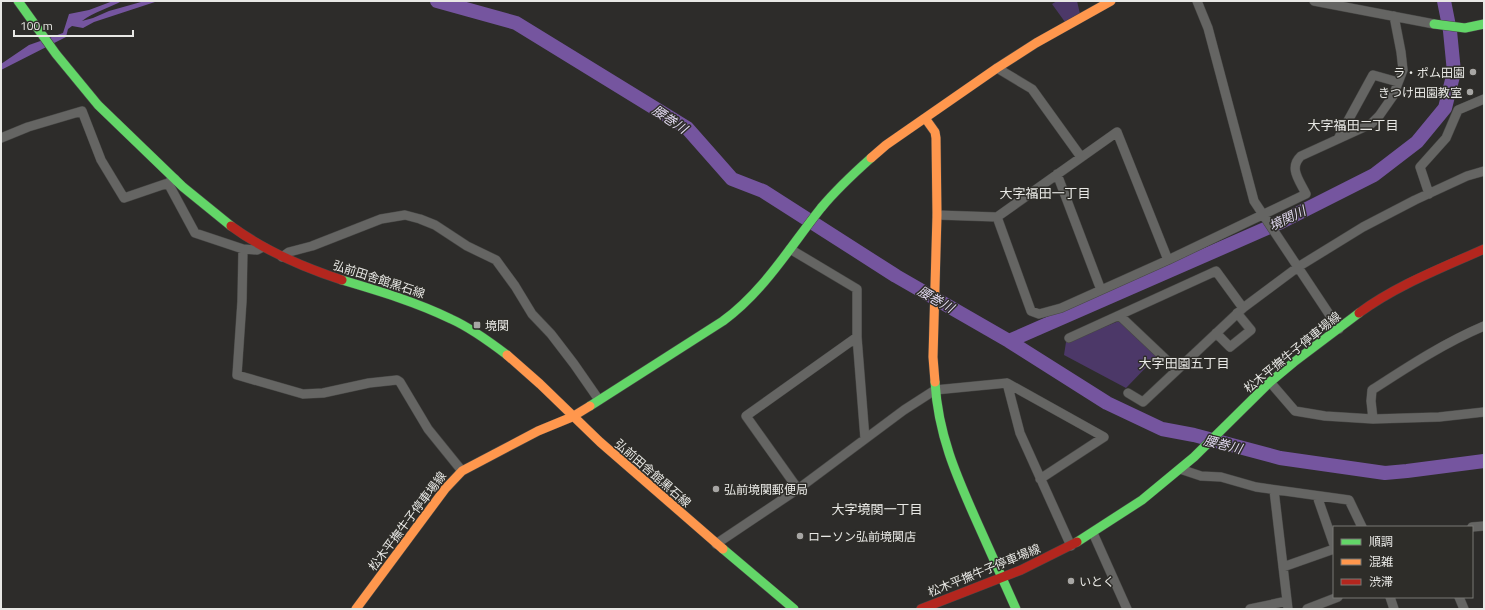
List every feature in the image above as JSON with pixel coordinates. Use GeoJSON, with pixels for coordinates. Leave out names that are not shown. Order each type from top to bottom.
{"type":"FeatureCollection","features":[{"type":"Feature","properties":{"kind":"main road","name":"弘前田舎館黒石線"},"geometry":{"type":"LineString","coordinates":[[18,1],[67,67],[99,106],[172,181],[220,220],[282,257],[320,273],[403,297],[438,312],[473,330],[513,359],[572,417],[638,477],[794,609]]}},
{"type":"Feature","properties":{"kind":"main road","name":"松木平撫牛子停車場線"},"geometry":{"type":"LineString","coordinates":[[356,609],[445,489],[462,471],[538,431],[572,417],[723,321],[738,310],[760,288],[822,207],[849,177],[886,145],[997,68],[1111,1]]}},
{"type":"Feature","properties":{"kind":"main road"},"geometry":{"type":"LineString","coordinates":[[1434,24],[1465,28],[1484,24]]}},
{"type":"Feature","properties":{"kind":"main road"},"geometry":{"type":"LineString","coordinates":[[926,118],[935,132],[936,138],[934,320],[935,390],[938,416],[947,451],[960,484],[1016,609]]}},
{"type":"Feature","properties":{"kind":"main road","name":"松木平撫牛子停車場線"},"geometry":{"type":"LineString","coordinates":[[921,609],[1021,570],[1093,534],[1142,500],[1180,469],[1270,382],[1294,362],[1381,298],[1408,283],[1484,249]]}},
{"type":"Feature","properties":{"kind":"street"},"geometry":{"type":"LineString","coordinates":[[1197,1],[1208,28],[1254,201],[1339,329]]}},
{"type":"Feature","properties":{"kind":"street"},"geometry":{"type":"LineString","coordinates":[[1314,1],[1434,24]]}},
{"type":"Feature","properties":{"kind":"street"},"geometry":{"type":"LineString","coordinates":[[997,217],[1031,311],[1038,314],[1047,313],[1060,308],[1263,216],[1306,194],[1295,172],[1294,166],[1296,160],[1301,156],[1371,124],[1379,116],[1393,96],[1402,70],[1401,52],[1394,16]]}},
{"type":"Feature","properties":{"kind":"street"},"geometry":{"type":"LineString","coordinates":[[997,68],[1032,89],[1081,157]]}},
{"type":"Feature","properties":{"kind":"street"},"geometry":{"type":"LineString","coordinates":[[1338,139],[1373,75],[1398,82]]}},
{"type":"Feature","properties":{"kind":"street"},"geometry":{"type":"LineString","coordinates":[[1429,194],[1420,167],[1446,138],[1458,110],[1484,100]]}},
{"type":"Feature","properties":{"kind":"street"},"geometry":{"type":"LineString","coordinates":[[1,138],[28,127],[82,111],[101,160],[124,198],[172,181],[195,233],[243,250],[257,250],[264,247]]}},
{"type":"Feature","properties":{"kind":"street"},"geometry":{"type":"LineString","coordinates":[[936,215],[997,217],[1117,132],[1168,260]]}},
{"type":"Feature","properties":{"kind":"street"},"geometry":{"type":"LineString","coordinates":[[1128,393],[1143,402],[1240,311],[1298,267],[1363,227],[1467,176],[1484,171]]}},
{"type":"Feature","properties":{"kind":"street"},"geometry":{"type":"LineString","coordinates":[[1057,174],[1101,290]]}},
{"type":"Feature","properties":{"kind":"street"},"geometry":{"type":"LineString","coordinates":[[282,257],[289,252],[312,246],[381,219],[405,215],[420,219],[435,226],[467,246],[496,260],[515,286],[532,314],[551,334],[599,400]]}},
{"type":"Feature","properties":{"kind":"street"},"geometry":{"type":"LineString","coordinates":[[790,248],[857,289],[857,337],[864,439]]}},
{"type":"Feature","properties":{"kind":"street"},"geometry":{"type":"LineString","coordinates":[[243,250],[242,302],[237,374],[304,394],[323,393],[369,383],[397,380],[400,382],[428,429],[462,471]]}},
{"type":"Feature","properties":{"kind":"street"},"geometry":{"type":"LineString","coordinates":[[1069,338],[1216,272],[1251,330],[1230,347],[1216,333]]}},
{"type":"Feature","properties":{"kind":"street"},"geometry":{"type":"LineString","coordinates":[[1120,316],[1176,370]]}},
{"type":"Feature","properties":{"kind":"street"},"geometry":{"type":"LineString","coordinates":[[1373,419],[1371,401],[1372,390],[1423,357],[1484,326]]}},
{"type":"Feature","properties":{"kind":"street"},"geometry":{"type":"LineString","coordinates":[[798,489],[746,416],[857,337]]}},
{"type":"Feature","properties":{"kind":"street"},"geometry":{"type":"LineString","coordinates":[[1270,382],[1295,411],[1325,416],[1373,419],[1439,417],[1484,412]]}},
{"type":"Feature","properties":{"kind":"street"},"geometry":{"type":"LineString","coordinates":[[1007,383],[1020,433],[1071,546]]}},
{"type":"Feature","properties":{"kind":"street"},"geometry":{"type":"LineString","coordinates":[[716,544],[798,489],[864,439],[935,390],[1007,383],[1104,437],[1040,479]]}},
{"type":"Feature","properties":{"kind":"street"},"geometry":{"type":"LineString","coordinates":[[1180,469],[1201,476],[1221,477],[1256,487],[1349,500],[1362,526]]}},
{"type":"Feature","properties":{"kind":"street"},"geometry":{"type":"LineString","coordinates":[[1250,609],[1287,605],[1274,490]]}},
{"type":"Feature","properties":{"kind":"street"},"geometry":{"type":"LineString","coordinates":[[1317,496],[1333,542]]}},
{"type":"Feature","properties":{"kind":"street"},"geometry":{"type":"LineString","coordinates":[[1473,527],[1484,526]]}},
{"type":"Feature","properties":{"kind":"street"},"geometry":{"type":"LineString","coordinates":[[1093,534],[1126,609]]}},
{"type":"Feature","properties":{"kind":"street"},"geometry":{"type":"LineString","coordinates":[[1283,567],[1333,549]]}},
{"type":"Feature","properties":{"kind":"street"},"geometry":{"type":"LineString","coordinates":[[1307,609],[1335,598]]}},
{"type":"Feature","properties":{"kind":"street"},"geometry":{"type":"LineString","coordinates":[[1390,598],[1394,609]]}},
{"type":"Feature","properties":{"kind":"street"},"geometry":{"type":"LineString","coordinates":[[1459,598],[1464,609]]}},
{"type":"Feature","properties":{"kind":"shaded area"},"geometry":{"type":"Polygon","coordinates":[[[113,1],[122,1],[91,15],[82,21],[141,1],[158,1],[94,22],[83,28],[72,26],[68,29],[66,37],[1,70],[1,64],[29,45],[63,33],[69,14],[89,10],[113,1]]]}},
{"type":"Feature","properties":{"kind":"shaded area"},"geometry":{"type":"Polygon","coordinates":[[[1057,1],[1077,1],[1080,14],[1065,22],[1052,4],[1057,1]]]}},
{"type":"Feature","properties":{"kind":"shaded area"},"geometry":{"type":"Polygon","coordinates":[[[1119,321],[1157,356],[1126,388],[1064,355],[1066,342],[1119,321]]]}},
{"type":"Feature","properties":{"kind":"waterway","name":"腰巻川"},"geometry":{"type":"LineString","coordinates":[[437,1],[516,23],[687,128],[732,179],[763,191],[896,276],[1009,341],[1107,403],[1162,429],[1194,435],[1280,458],[1385,473],[1484,461]]}},
{"type":"Feature","properties":{"kind":"waterway","name":"境関川"},"geometry":{"type":"LineString","coordinates":[[1009,341],[1281,222],[1374,175],[1417,142],[1445,108],[1454,72],[1450,31],[1444,1]]}},
{"type":"Feature","properties":{"kind":"traffic: fast"},"geometry":{"type":"LineString","coordinates":[[18,1],[56,54],[98,105],[183,187],[231,226]]}},
{"type":"Feature","properties":{"kind":"traffic: fast"},"geometry":{"type":"LineString","coordinates":[[1434,24],[1465,28],[1484,24]]}},
{"type":"Feature","properties":{"kind":"traffic: fast"},"geometry":{"type":"LineString","coordinates":[[590,406],[723,321],[738,309],[776,268],[827,201],[871,158]]}},
{"type":"Feature","properties":{"kind":"traffic: fast"},"geometry":{"type":"LineString","coordinates":[[342,280],[397,297],[438,313],[473,331],[507,355]]}},
{"type":"Feature","properties":{"kind":"traffic: fast"},"geometry":{"type":"LineString","coordinates":[[1077,542],[1142,500],[1194,457],[1270,382],[1359,313]]}},
{"type":"Feature","properties":{"kind":"traffic: fast"},"geometry":{"type":"LineString","coordinates":[[935,382],[944,437],[955,471],[1016,609]]}},
{"type":"Feature","properties":{"kind":"traffic: fast"},"geometry":{"type":"LineString","coordinates":[[723,549],[794,609]]}},
{"type":"Feature","properties":{"kind":"traffic: slow"},"geometry":{"type":"LineString","coordinates":[[871,158],[886,145],[997,68],[1036,43],[1111,1]]}},
{"type":"Feature","properties":{"kind":"traffic: slow"},"geometry":{"type":"LineString","coordinates":[[925,118],[935,132],[936,138],[937,215],[933,357],[935,382]]}},
{"type":"Feature","properties":{"kind":"traffic: slow"},"geometry":{"type":"LineString","coordinates":[[507,355],[540,384],[600,442],[723,549]]}},
{"type":"Feature","properties":{"kind":"traffic: slow"},"geometry":{"type":"LineString","coordinates":[[356,609],[445,489],[462,471],[538,431],[572,417],[590,406]]}},
{"type":"Feature","properties":{"kind":"traffic: jam"},"geometry":{"type":"LineString","coordinates":[[231,226],[284,258],[342,280]]}},
{"type":"Feature","properties":{"kind":"traffic: jam"},"geometry":{"type":"LineString","coordinates":[[1359,313],[1404,285],[1484,249]]}},
{"type":"Feature","properties":{"kind":"traffic: jam"},"geometry":{"type":"LineString","coordinates":[[921,609],[1021,570],[1077,542]]}},
{"type":"Feature","properties":{"kind":"place","name":"ラ・ポム田園"},"geometry":{"type":"Point","coordinates":[1473,72]}},
{"type":"Feature","properties":{"kind":"place","name":"きつけ田園教室"},"geometry":{"type":"Point","coordinates":[1470,92]}},
{"type":"Feature","properties":{"kind":"place","name":"境関"},"geometry":{"type":"Point","coordinates":[477,325]}},
{"type":"Feature","properties":{"kind":"place","name":"弘前境関郵便局"},"geometry":{"type":"Point","coordinates":[716,489]}},
{"type":"Feature","properties":{"kind":"place","name":"ローソン弘前境関店"},"geometry":{"type":"Point","coordinates":[800,536]}},
{"type":"Feature","properties":{"kind":"place","name":"いとく"},"geometry":{"type":"Point","coordinates":[1071,581]}},
{"type":"Feature","properties":{"kind":"district","name":"大字福田二丁目"},"geometry":{"type":"Point","coordinates":[1353,125]}},
{"type":"Feature","properties":{"kind":"district","name":"大字福田一丁目"},"geometry":{"type":"Point","coordinates":[1045,193]}},
{"type":"Feature","properties":{"kind":"district","name":"大字田園五丁目"},"geometry":{"type":"Point","coordinates":[1184,363]}},
{"type":"Feature","properties":{"kind":"district","name":"大字境関一丁目"},"geometry":{"type":"Point","coordinates":[877,509]}}]}
